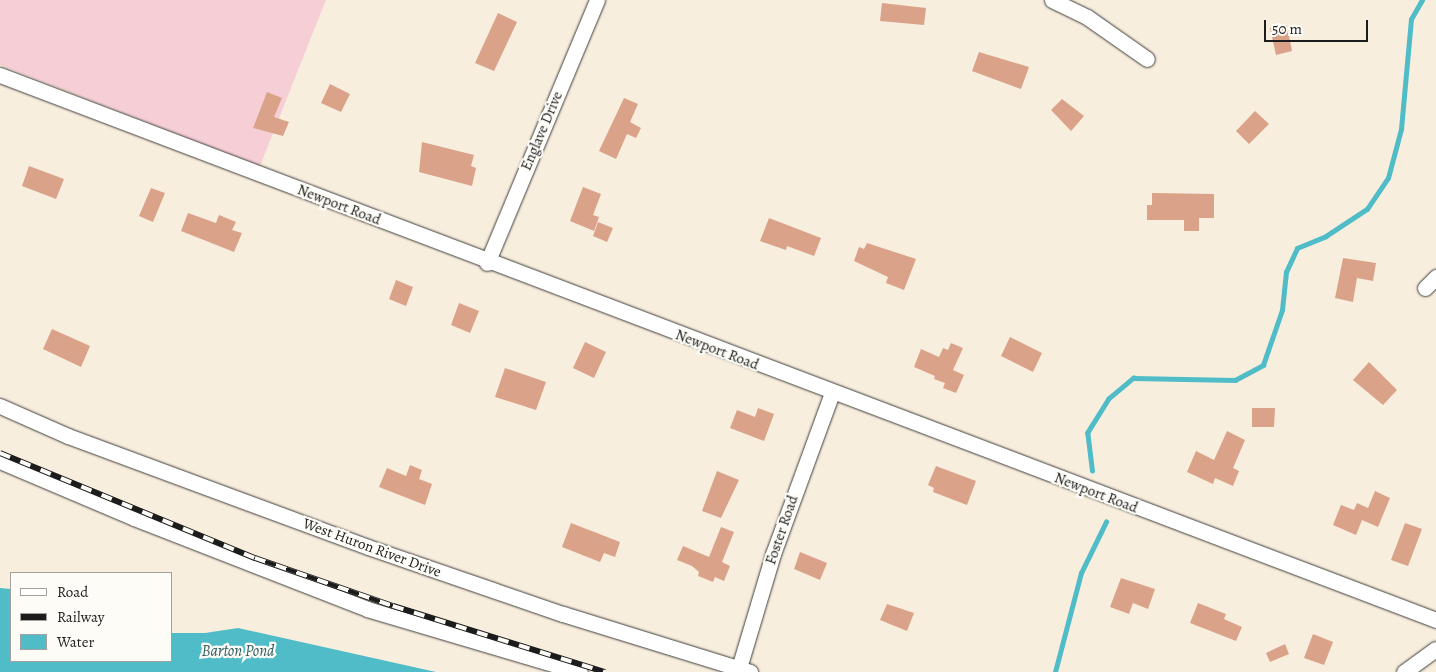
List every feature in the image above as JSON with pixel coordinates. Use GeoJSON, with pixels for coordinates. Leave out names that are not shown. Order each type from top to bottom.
{"type":"FeatureCollection","features":[{"type":"Feature","properties":{"kind":"street","name":"Englave Drive"},"geometry":{"type":"LineString","coordinates":[[487,263],[597,0]]}},
{"type":"Feature","properties":{"kind":"street"},"geometry":{"type":"LineString","coordinates":[[1052,0],[1086,17],[1147,59]]}},
{"type":"Feature","properties":{"kind":"street","name":"Newport Road"},"geometry":{"type":"LineString","coordinates":[[0,75],[487,263],[1436,620]]}},
{"type":"Feature","properties":{"kind":"street"},"geometry":{"type":"LineString","coordinates":[[1425,288],[1436,277]]}},
{"type":"Feature","properties":{"kind":"street","name":"Foster Road"},"geometry":{"type":"LineString","coordinates":[[744,670],[773,554],[832,393]]}},
{"type":"Feature","properties":{"kind":"street","name":"West Huron River Drive"},"geometry":{"type":"LineString","coordinates":[[0,406],[68,436],[368,547],[563,614],[744,670]]}},
{"type":"Feature","properties":{"kind":"street"},"geometry":{"type":"LineString","coordinates":[[0,461],[134,518],[367,610],[580,672]]}},
{"type":"Feature","properties":{"kind":"street"},"geometry":{"type":"LineString","coordinates":[[1404,672],[1436,649]]}},
{"type":"Feature","properties":{"kind":"shaded area"},"geometry":{"type":"Polygon","coordinates":[[[0,0],[326,0],[260,166],[0,65],[0,0]]]}},
{"type":"Feature","properties":{"kind":"water","name":"Barton Pond"},"geometry":{"type":"Polygon","coordinates":[[[0,588],[10,589],[10,662],[172,662],[172,633],[205,633],[238,628],[436,672],[0,672],[0,588]]]}},
{"type":"Feature","properties":{"kind":"building"},"geometry":{"type":"Polygon","coordinates":[[[882,3],[926,8],[924,25],[880,21],[882,3]]]}},
{"type":"Feature","properties":{"kind":"building"},"geometry":{"type":"Polygon","coordinates":[[[498,13],[517,22],[494,71],[475,63],[498,13]]]}},
{"type":"Feature","properties":{"kind":"building"},"geometry":{"type":"Polygon","coordinates":[[[1287,25],[1292,51],[1276,55],[1270,28],[1287,25]]]}},
{"type":"Feature","properties":{"kind":"building"},"geometry":{"type":"Polygon","coordinates":[[[979,52],[1029,67],[1021,89],[972,71],[979,52]]]}},
{"type":"Feature","properties":{"kind":"building"},"geometry":{"type":"Polygon","coordinates":[[[330,84],[350,94],[341,112],[321,103],[330,84]]]}},
{"type":"Feature","properties":{"kind":"building"},"geometry":{"type":"Polygon","coordinates":[[[267,92],[282,98],[274,117],[289,122],[283,136],[253,128],[267,92]]]}},
{"type":"Feature","properties":{"kind":"building"},"geometry":{"type":"Polygon","coordinates":[[[624,98],[638,104],[630,122],[641,128],[636,138],[627,134],[616,159],[599,151],[624,98]]]}},
{"type":"Feature","properties":{"kind":"building"},"geometry":{"type":"Polygon","coordinates":[[[1062,99],[1084,116],[1071,131],[1051,110],[1062,99]]]}},
{"type":"Feature","properties":{"kind":"building"},"geometry":{"type":"Polygon","coordinates":[[[1255,111],[1269,124],[1249,144],[1236,131],[1255,111]]]}},
{"type":"Feature","properties":{"kind":"building"},"geometry":{"type":"Polygon","coordinates":[[[422,142],[474,155],[471,166],[476,168],[472,186],[419,172],[422,142]]]}},
{"type":"Feature","properties":{"kind":"building"},"geometry":{"type":"Polygon","coordinates":[[[29,166],[64,179],[56,199],[22,186],[29,166]]]}},
{"type":"Feature","properties":{"kind":"building"},"geometry":{"type":"Polygon","coordinates":[[[583,187],[601,194],[593,215],[599,217],[594,231],[570,221],[583,187]]]}},
{"type":"Feature","properties":{"kind":"building"},"geometry":{"type":"Polygon","coordinates":[[[151,188],[165,193],[153,222],[139,216],[151,188]]]}},
{"type":"Feature","properties":{"kind":"building"},"geometry":{"type":"Polygon","coordinates":[[[1152,193],[1214,194],[1214,218],[1199,218],[1199,231],[1184,231],[1184,220],[1147,220],[1147,205],[1152,205],[1152,193]]]}},
{"type":"Feature","properties":{"kind":"building"},"geometry":{"type":"Polygon","coordinates":[[[188,213],[216,223],[219,215],[236,222],[232,230],[242,233],[234,252],[181,231],[188,213]]]}},
{"type":"Feature","properties":{"kind":"building"},"geometry":{"type":"Polygon","coordinates":[[[769,218],[821,238],[814,256],[787,246],[786,250],[760,241],[769,218]]]}},
{"type":"Feature","properties":{"kind":"building"},"geometry":{"type":"Polygon","coordinates":[[[598,222],[613,228],[607,242],[593,236],[598,222]]]}},
{"type":"Feature","properties":{"kind":"building"},"geometry":{"type":"Polygon","coordinates":[[[867,243],[916,259],[904,290],[886,283],[888,277],[854,261],[859,247],[864,249],[867,243]]]}},
{"type":"Feature","properties":{"kind":"building"},"geometry":{"type":"Polygon","coordinates":[[[1343,258],[1376,263],[1373,281],[1357,278],[1353,302],[1335,298],[1343,258]]]}},
{"type":"Feature","properties":{"kind":"building"},"geometry":{"type":"Polygon","coordinates":[[[396,280],[413,287],[406,306],[389,299],[396,280]]]}},
{"type":"Feature","properties":{"kind":"building"},"geometry":{"type":"Polygon","coordinates":[[[459,303],[479,311],[470,333],[451,325],[459,303]]]}},
{"type":"Feature","properties":{"kind":"building"},"geometry":{"type":"Polygon","coordinates":[[[52,329],[90,346],[81,367],[43,349],[52,329]]]}},
{"type":"Feature","properties":{"kind":"building"},"geometry":{"type":"Polygon","coordinates":[[[1010,337],[1042,353],[1033,372],[1001,356],[1010,337]]]}},
{"type":"Feature","properties":{"kind":"building"},"geometry":{"type":"Polygon","coordinates":[[[585,342],[606,352],[594,378],[573,368],[585,342]]]}},
{"type":"Feature","properties":{"kind":"building"},"geometry":{"type":"Polygon","coordinates":[[[951,343],[963,348],[953,370],[964,375],[956,393],[943,388],[945,383],[934,379],[935,376],[914,367],[921,349],[939,357],[943,348],[948,350],[951,343]]]}},
{"type":"Feature","properties":{"kind":"building"},"geometry":{"type":"Polygon","coordinates":[[[1369,362],[1397,390],[1383,405],[1353,380],[1369,362]]]}},
{"type":"Feature","properties":{"kind":"building"},"geometry":{"type":"Polygon","coordinates":[[[505,368],[546,382],[536,410],[495,397],[505,368]]]}},
{"type":"Feature","properties":{"kind":"building"},"geometry":{"type":"Polygon","coordinates":[[[758,408],[774,414],[764,441],[730,428],[737,410],[755,417],[758,408]]]}},
{"type":"Feature","properties":{"kind":"building"},"geometry":{"type":"Polygon","coordinates":[[[1252,408],[1275,408],[1274,427],[1252,427],[1252,408]]]}},
{"type":"Feature","properties":{"kind":"building"},"geometry":{"type":"Polygon","coordinates":[[[1227,431],[1245,440],[1233,468],[1239,471],[1233,486],[1215,478],[1213,484],[1187,472],[1196,451],[1214,460],[1227,431]]]}},
{"type":"Feature","properties":{"kind":"building"},"geometry":{"type":"Polygon","coordinates":[[[410,465],[422,470],[419,479],[432,484],[425,505],[379,487],[387,468],[406,476],[410,465]]]}},
{"type":"Feature","properties":{"kind":"building"},"geometry":{"type":"Polygon","coordinates":[[[936,466],[976,481],[967,505],[933,492],[934,488],[928,485],[936,466]]]}},
{"type":"Feature","properties":{"kind":"building"},"geometry":{"type":"Polygon","coordinates":[[[717,471],[739,480],[721,518],[702,511],[717,471]]]}},
{"type":"Feature","properties":{"kind":"building"},"geometry":{"type":"Polygon","coordinates":[[[1375,491],[1390,498],[1378,527],[1362,520],[1356,535],[1333,525],[1341,505],[1354,510],[1357,503],[1368,508],[1375,491]]]}},
{"type":"Feature","properties":{"kind":"building"},"geometry":{"type":"Polygon","coordinates":[[[571,523],[620,542],[615,557],[604,553],[600,562],[562,547],[571,523]]]}},
{"type":"Feature","properties":{"kind":"building"},"geometry":{"type":"Polygon","coordinates":[[[1405,523],[1422,529],[1408,566],[1391,560],[1405,523]]]}},
{"type":"Feature","properties":{"kind":"building"},"geometry":{"type":"Polygon","coordinates":[[[721,527],[734,532],[722,562],[730,566],[724,581],[715,577],[713,582],[698,576],[699,572],[692,566],[677,560],[683,546],[709,557],[721,527]]]}},
{"type":"Feature","properties":{"kind":"building"},"geometry":{"type":"Polygon","coordinates":[[[800,552],[827,563],[820,580],[794,569],[800,552]]]}},
{"type":"Feature","properties":{"kind":"building"},"geometry":{"type":"Polygon","coordinates":[[[1121,578],[1155,589],[1148,609],[1133,603],[1129,614],[1110,607],[1121,578]]]}},
{"type":"Feature","properties":{"kind":"building"},"geometry":{"type":"Polygon","coordinates":[[[1198,603],[1226,614],[1224,619],[1242,627],[1236,641],[1190,623],[1198,603]]]}},
{"type":"Feature","properties":{"kind":"building"},"geometry":{"type":"Polygon","coordinates":[[[887,604],[914,613],[907,631],[880,620],[887,604]]]}},
{"type":"Feature","properties":{"kind":"building"},"geometry":{"type":"Polygon","coordinates":[[[1313,634],[1333,642],[1324,665],[1304,658],[1313,634]]]}},
{"type":"Feature","properties":{"kind":"building"},"geometry":{"type":"Polygon","coordinates":[[[1285,644],[1289,654],[1270,662],[1266,653],[1285,644]]]}},
{"type":"Feature","properties":{"kind":"waterway"},"geometry":{"type":"LineString","coordinates":[[1092,471],[1087,433],[1108,399],[1133,378],[1235,380],[1263,365],[1282,310],[1286,272],[1297,248],[1326,236],[1367,209],[1388,178],[1401,129],[1411,19],[1422,0]]}},
{"type":"Feature","properties":{"kind":"waterway"},"geometry":{"type":"LineString","coordinates":[[1055,672],[1081,573],[1106,522]]}},
{"type":"Feature","properties":{"kind":"railway"},"geometry":{"type":"LineString","coordinates":[[0,453],[255,558],[393,606],[605,672]]}}]}
